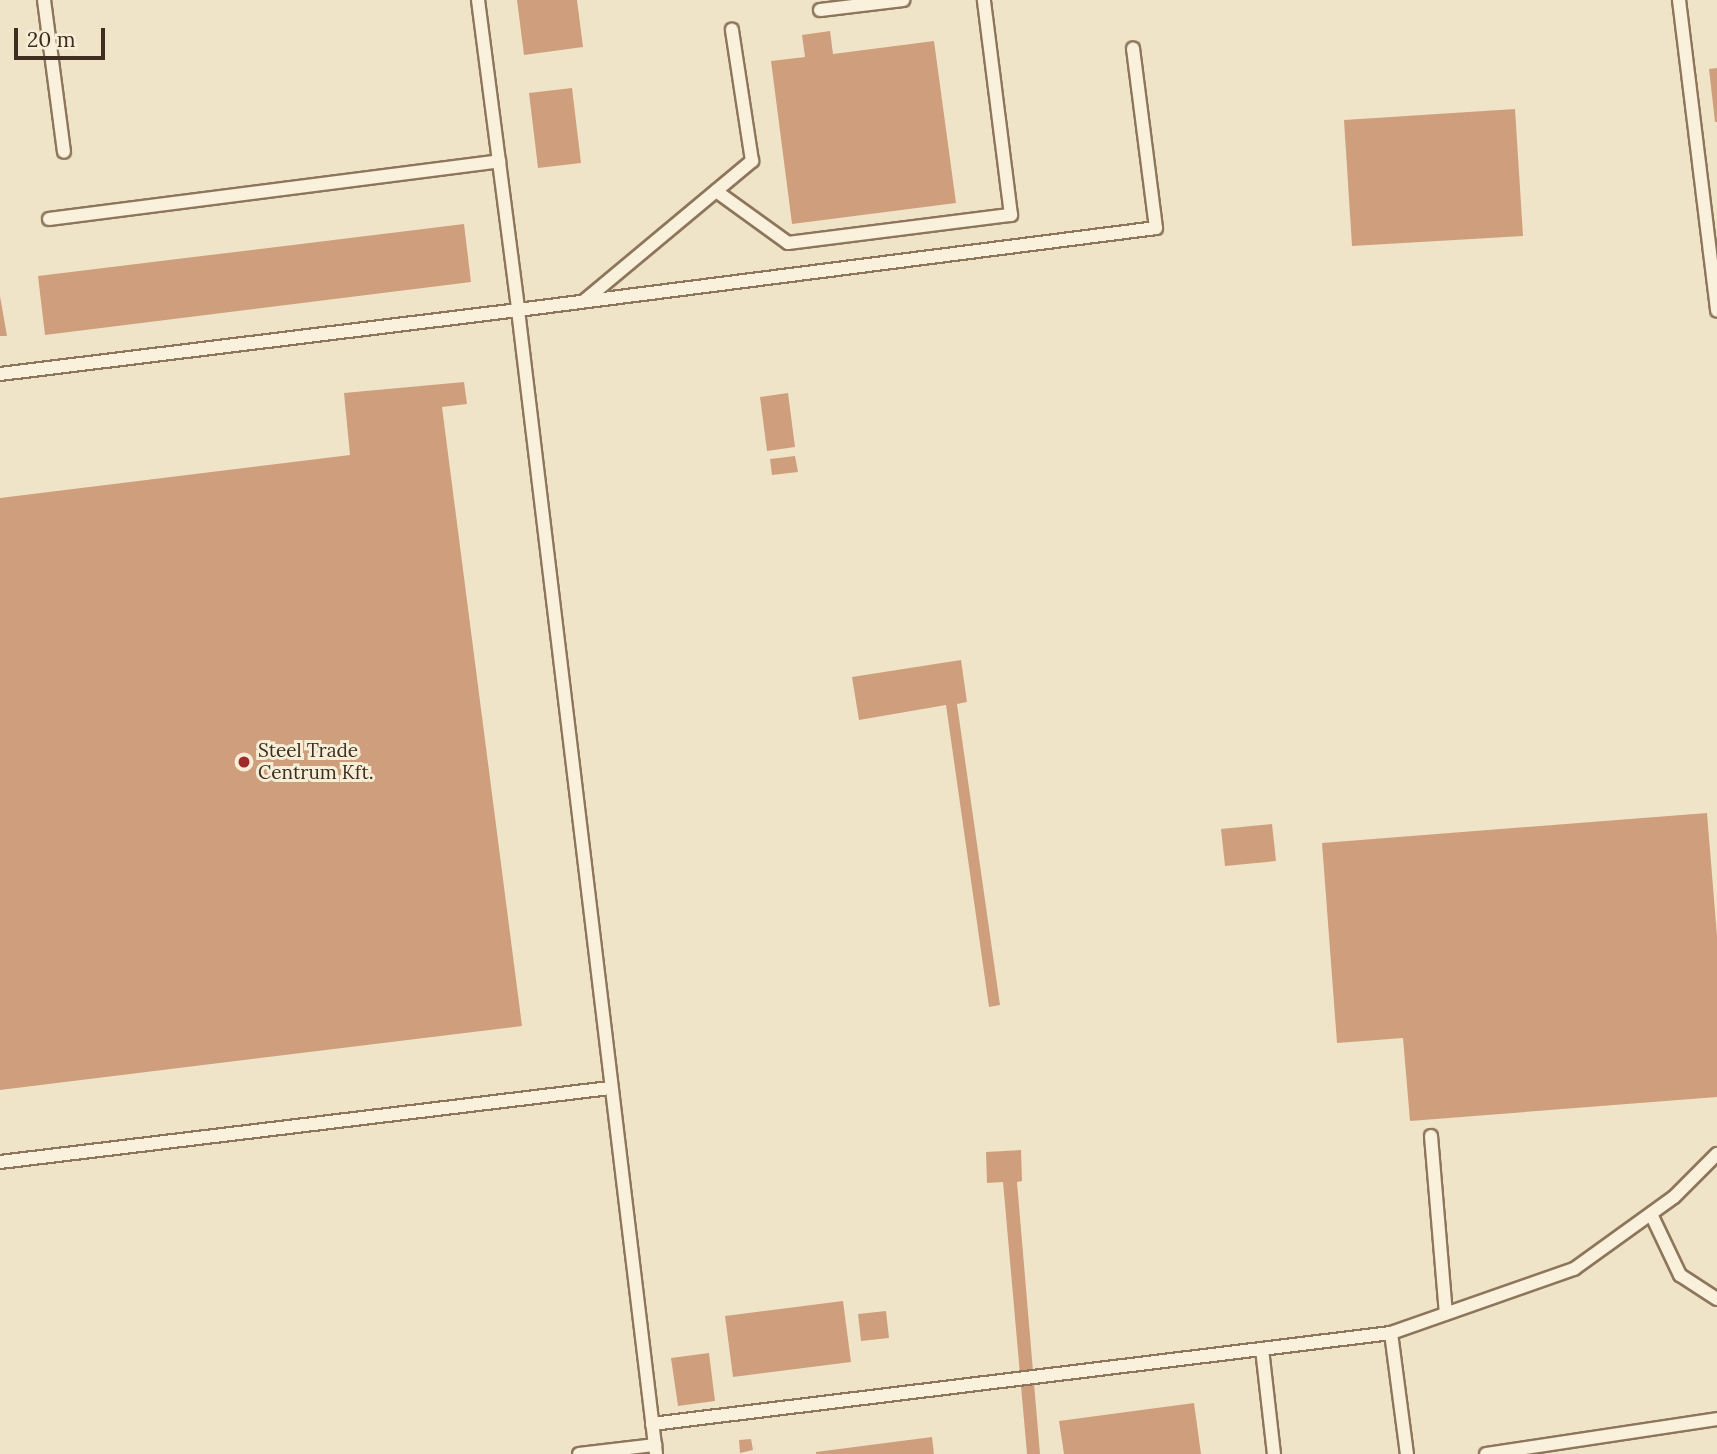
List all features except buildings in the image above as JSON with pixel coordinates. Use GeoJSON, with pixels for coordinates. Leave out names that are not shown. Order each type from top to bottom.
{"type":"FeatureCollection","features":[{"type":"Feature","properties":{"kind":"lane"},"geometry":{"type":"LineString","coordinates":[[44,0],[64,152]]}},
{"type":"Feature","properties":{"kind":"lane"},"geometry":{"type":"LineString","coordinates":[[478,0],[519,310],[655,1449],[579,1454]]}},
{"type":"Feature","properties":{"kind":"lane"},"geometry":{"type":"LineString","coordinates":[[820,10],[903,0]]}},
{"type":"Feature","properties":{"kind":"lane"},"geometry":{"type":"LineString","coordinates":[[716,191],[788,243],[1011,215],[984,0]]}},
{"type":"Feature","properties":{"kind":"lane"},"geometry":{"type":"LineString","coordinates":[[1679,0],[1717,312]]}},
{"type":"Feature","properties":{"kind":"lane"},"geometry":{"type":"LineString","coordinates":[[584,301],[752,161],[732,30]]}},
{"type":"Feature","properties":{"kind":"lane"},"geometry":{"type":"LineString","coordinates":[[0,374],[1156,228],[1133,48]]}},
{"type":"Feature","properties":{"kind":"lane"},"geometry":{"type":"LineString","coordinates":[[49,219],[499,161]]}},
{"type":"Feature","properties":{"kind":"lane"},"geometry":{"type":"LineString","coordinates":[[0,1162],[610,1087]]}},
{"type":"Feature","properties":{"kind":"lane"},"geometry":{"type":"LineString","coordinates":[[1431,1136],[1446,1313]]}},
{"type":"Feature","properties":{"kind":"lane"},"geometry":{"type":"LineString","coordinates":[[652,1424],[1391,1333],[1574,1269],[1651,1214],[1717,1154]]}},
{"type":"Feature","properties":{"kind":"lane"},"geometry":{"type":"LineString","coordinates":[[1651,1214],[1680,1275],[1717,1299]]}},
{"type":"Feature","properties":{"kind":"lane"},"geometry":{"type":"LineString","coordinates":[[1391,1333],[1407,1454]]}},
{"type":"Feature","properties":{"kind":"lane"},"geometry":{"type":"LineString","coordinates":[[1262,1349],[1274,1454]]}},
{"type":"Feature","properties":{"kind":"lane"},"geometry":{"type":"LineString","coordinates":[[1486,1454],[1717,1419]]}},
{"type":"Feature","properties":{"kind":"place","name":"Steel Trade Centrum Kft."},"geometry":{"type":"Point","coordinates":[244,762]}}]}
